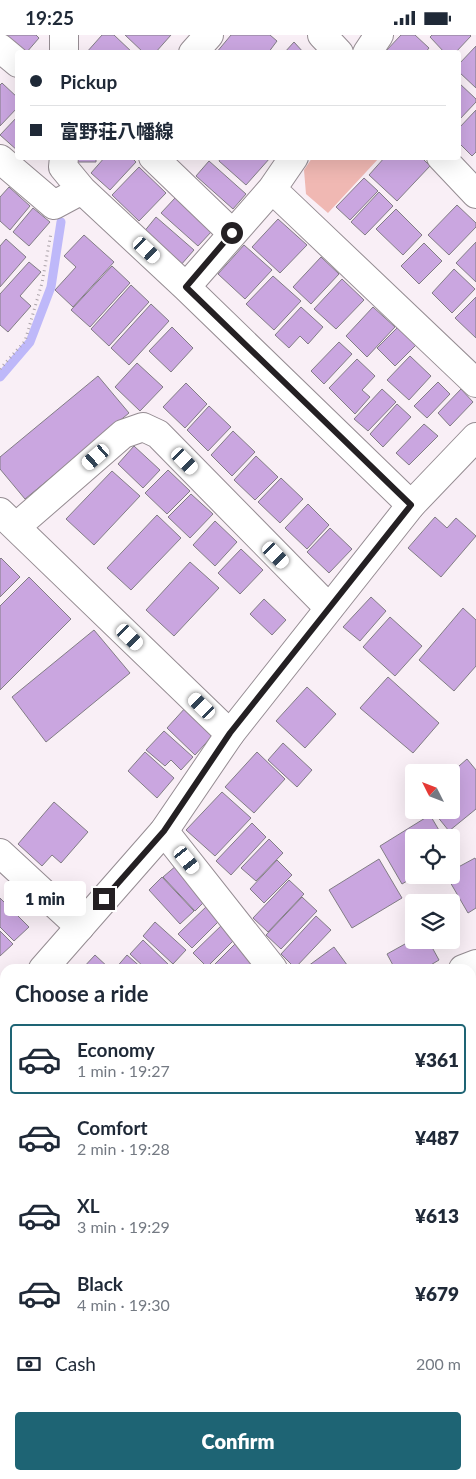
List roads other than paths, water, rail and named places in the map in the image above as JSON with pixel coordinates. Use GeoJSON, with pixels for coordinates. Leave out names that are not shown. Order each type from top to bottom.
{"type":"FeatureCollection","features":[{"type":"Feature","properties":{"kind":"street"},"geometry":{"type":"LineString","coordinates":[[64,35],[64,50]]}},
{"type":"Feature","properties":{"kind":"street"},"geometry":{"type":"LineString","coordinates":[[196,50],[209,35]]}},
{"type":"Feature","properties":{"kind":"street"},"geometry":{"type":"LineString","coordinates":[[322,35],[336,50]]}},
{"type":"Feature","properties":{"kind":"street"},"geometry":{"type":"LineString","coordinates":[[369,50],[379,35]]}},
{"type":"Feature","properties":{"kind":"street"},"geometry":{"type":"LineString","coordinates":[[0,48],[15,60]]}},
{"type":"Feature","properties":{"kind":"street"},"geometry":{"type":"LineString","coordinates":[[0,159],[54,205],[82,190]]}},
{"type":"Feature","properties":{"kind":"street"},"geometry":{"type":"LineString","coordinates":[[64,160],[63,167],[82,190],[186,287],[411,505]]}},
{"type":"Feature","properties":{"kind":"street"},"geometry":{"type":"LineString","coordinates":[[156,160],[232,233]]}},
{"type":"Feature","properties":{"kind":"street"},"geometry":{"type":"LineString","coordinates":[[186,287],[272,189],[292,160]]}},
{"type":"Feature","properties":{"kind":"street"},"geometry":{"type":"LineString","coordinates":[[444,160],[476,194]]}},
{"type":"Feature","properties":{"kind":"street"},"geometry":{"type":"LineString","coordinates":[[272,189],[476,383]]}},
{"type":"Feature","properties":{"kind":"street"},"geometry":{"type":"LineString","coordinates":[[230,733],[8,520],[123,434],[143,427],[158,434],[329,608]]}},
{"type":"Feature","properties":{"kind":"street"},"geometry":{"type":"LineString","coordinates":[[47,964],[164,831],[230,733],[411,505],[476,437]]}},
{"type":"Feature","properties":{"kind":"street"},"geometry":{"type":"LineString","coordinates":[[164,831],[269,964]]}},
{"type":"Feature","properties":{"kind":"street"},"geometry":{"type":"LineString","coordinates":[[0,853],[80,927]]}},
{"type":"Feature","properties":{"kind":"waterway"},"geometry":{"type":"LineString","coordinates":[[0,377],[30,342],[51,287],[61,222]]}}]}
